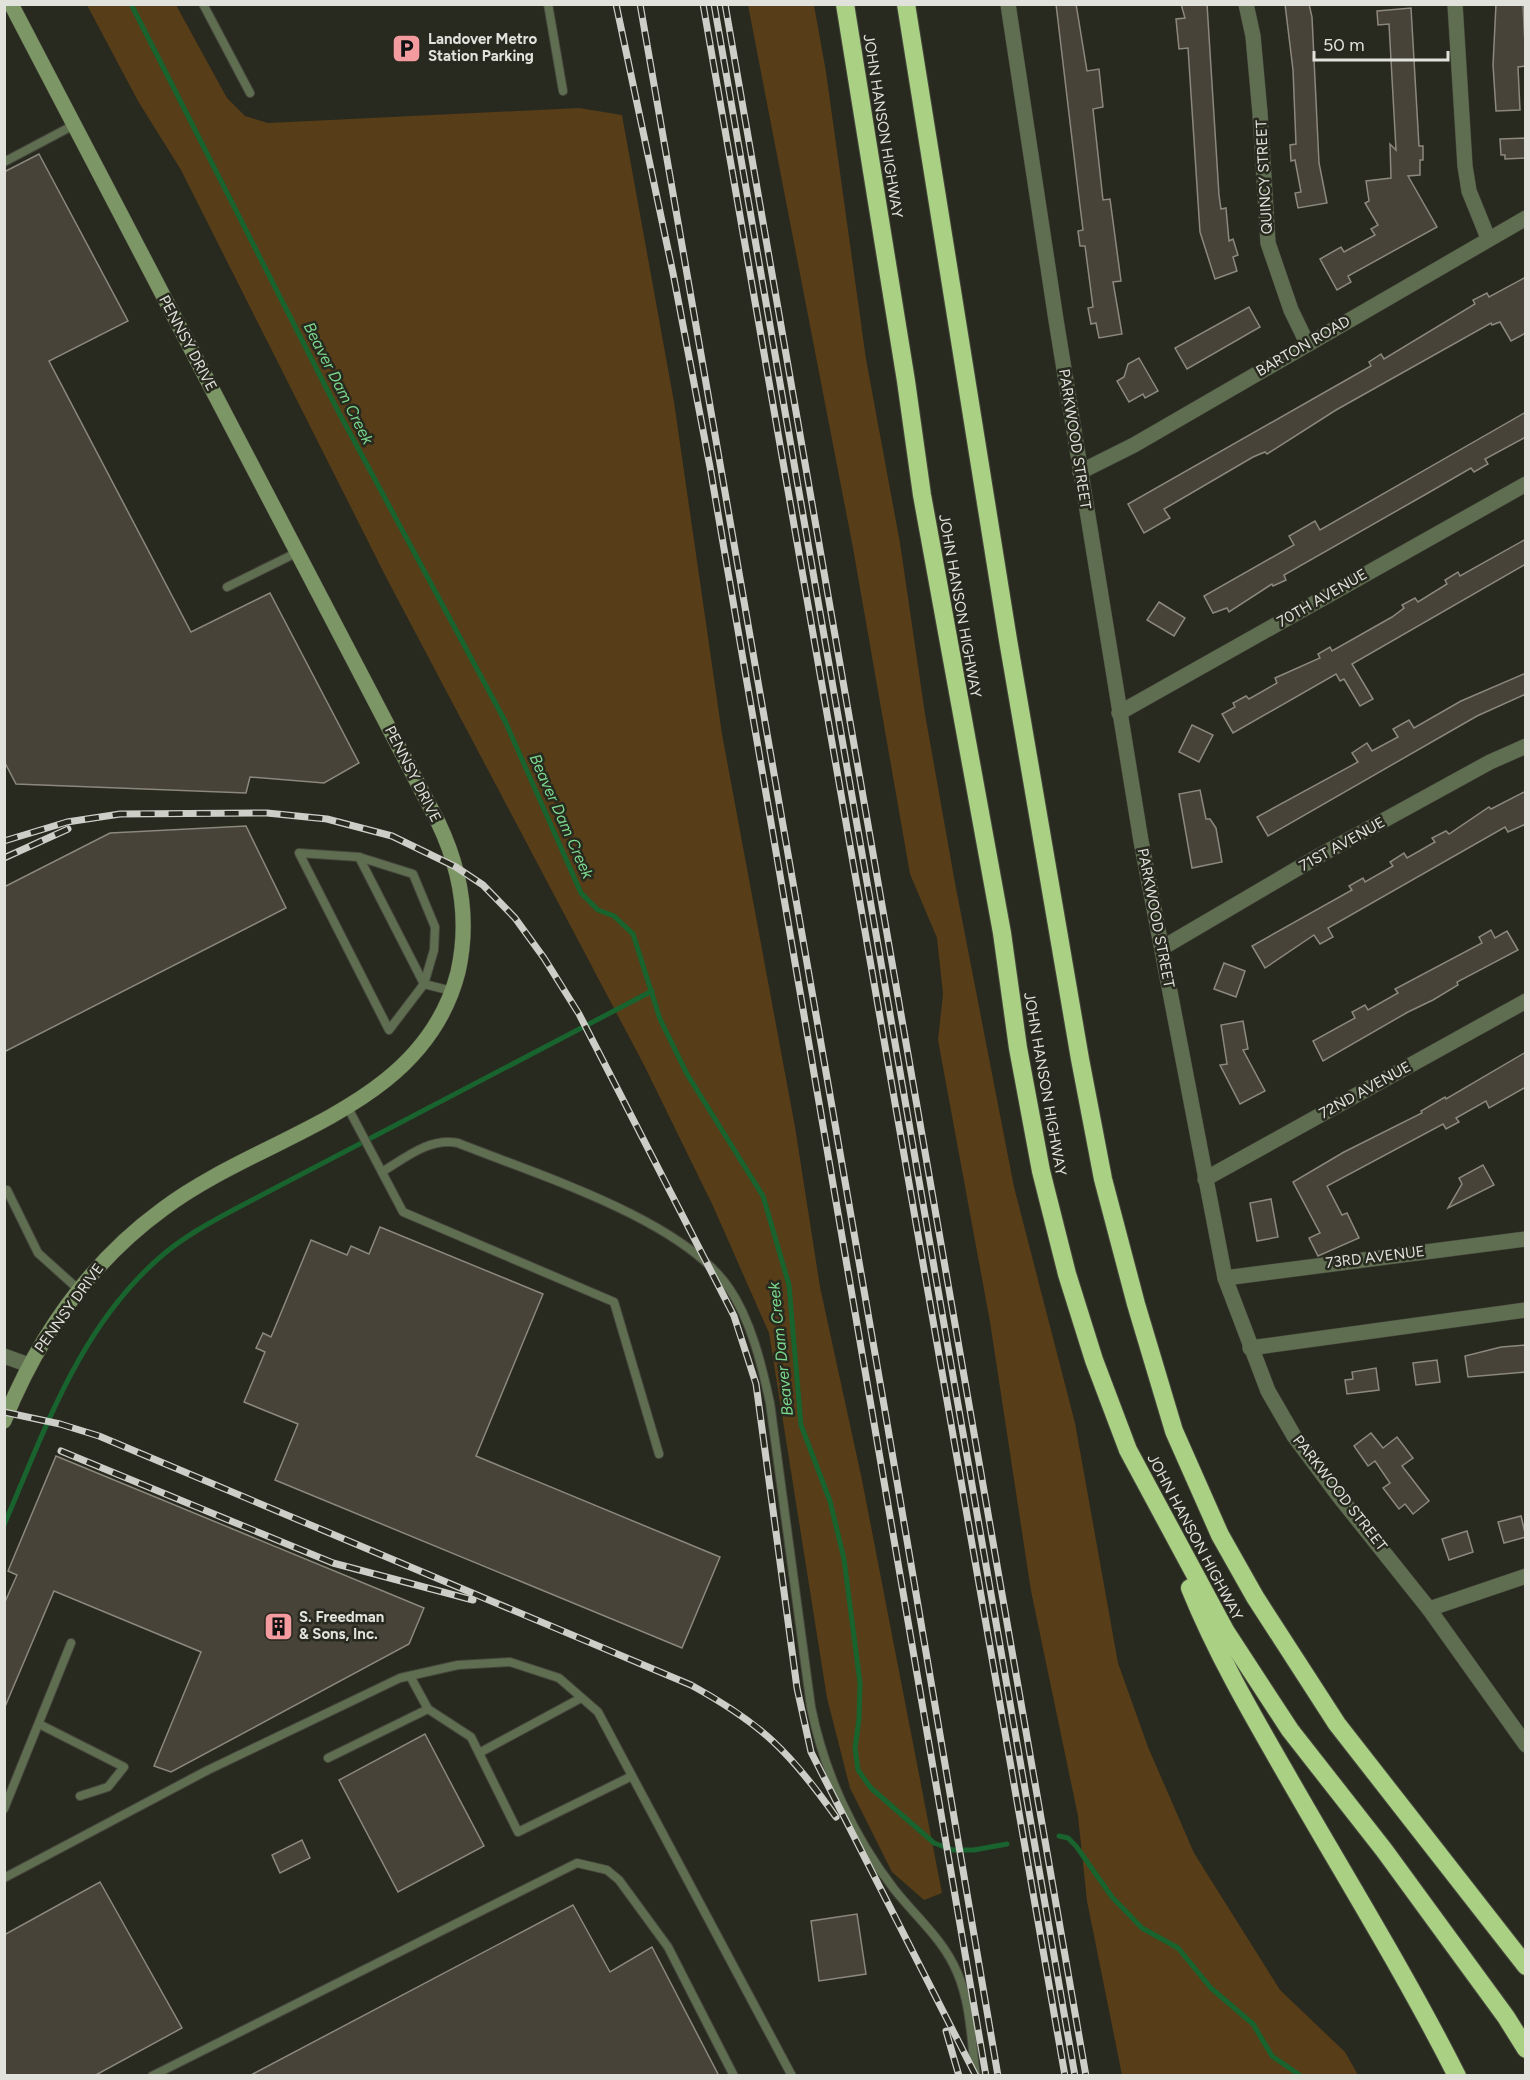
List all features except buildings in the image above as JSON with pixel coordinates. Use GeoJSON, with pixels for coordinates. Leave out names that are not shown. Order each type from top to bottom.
{"type":"FeatureCollection","features":[{"type":"Feature","properties":{"kind":"highway","name":"JOHN HANSON HIGHWAY"},"geometry":{"type":"LineString","coordinates":[[845,4],[906,381],[922,495],[1002,933],[1018,1048],[1041,1171],[1067,1274],[1094,1360],[1128,1450],[1226,1632],[1290,1730],[1398,1868],[1506,2017],[1526,2049]]}},
{"type":"Feature","properties":{"kind":"highway","name":"JOHN HANSON HIGHWAY"},"geometry":{"type":"LineString","coordinates":[[906,4],[1008,640],[1080,1059],[1103,1179],[1136,1304],[1174,1431],[1220,1535],[1255,1597],[1337,1724],[1526,1966]]}},
{"type":"Feature","properties":{"kind":"highway"},"geometry":{"type":"LineString","coordinates":[[1157,1506],[1217,1649],[1297,1793],[1385,1941],[1457,2076]]}},
{"type":"Feature","properties":{"kind":"main road","name":"PENNSY DRIVE"},"geometry":{"type":"LineString","coordinates":[[4,1421],[29,1365],[78,1289],[120,1244],[164,1207],[224,1170],[377,1089],[411,1059],[440,1018],[452,991],[463,944],[464,913],[452,853],[438,822],[11,4]]}},
{"type":"Feature","properties":{"kind":"street","name":"PARKWOOD STREET"},"geometry":{"type":"LineString","coordinates":[[1008,4],[1119,713],[1225,1278],[1268,1391],[1294,1436],[1429,1609],[1526,1745]]}},
{"type":"Feature","properties":{"kind":"street","name":"QUINCY STREET"},"geometry":{"type":"LineString","coordinates":[[1246,4],[1253,36],[1268,243],[1291,310],[1307,343]]}},
{"type":"Feature","properties":{"kind":"street"},"geometry":{"type":"LineString","coordinates":[[1455,4],[1465,166],[1469,191],[1488,238]]}},
{"type":"Feature","properties":{"kind":"street","name":"BARTON ROAD"},"geometry":{"type":"LineString","coordinates":[[1080,472],[1134,445],[1526,218]]}},
{"type":"Feature","properties":{"kind":"street","name":"70TH AVENUE"},"geometry":{"type":"LineString","coordinates":[[1119,713],[1526,484]]}},
{"type":"Feature","properties":{"kind":"street","name":"71ST AVENUE"},"geometry":{"type":"LineString","coordinates":[[1162,948],[1317,857],[1490,762],[1526,747]]}},
{"type":"Feature","properties":{"kind":"street","name":"72ND AVENUE"},"geometry":{"type":"LineString","coordinates":[[1205,1179],[1526,1001]]}},
{"type":"Feature","properties":{"kind":"street","name":"73RD AVENUE"},"geometry":{"type":"LineString","coordinates":[[1225,1278],[1526,1239]]}},
{"type":"Feature","properties":{"kind":"street"},"geometry":{"type":"LineString","coordinates":[[1250,1348],[1526,1310]]}},
{"type":"Feature","properties":{"kind":"street"},"geometry":{"type":"LineString","coordinates":[[4,1356],[29,1365]]}},
{"type":"Feature","properties":{"kind":"street"},"geometry":{"type":"LineString","coordinates":[[1429,1609],[1526,1576]]}},
{"type":"Feature","properties":{"kind":"lane"},"geometry":{"type":"LineString","coordinates":[[203,4],[250,93]]}},
{"type":"Feature","properties":{"kind":"lane"},"geometry":{"type":"LineString","coordinates":[[548,4],[563,91]]}},
{"type":"Feature","properties":{"kind":"lane"},"geometry":{"type":"LineString","coordinates":[[4,162],[74,125]]}},
{"type":"Feature","properties":{"kind":"lane"},"geometry":{"type":"LineString","coordinates":[[227,587],[298,552]]}},
{"type":"Feature","properties":{"kind":"lane"},"geometry":{"type":"LineString","coordinates":[[299,853],[359,857],[413,874],[435,927],[434,950],[424,984],[389,1030],[299,853]]}},
{"type":"Feature","properties":{"kind":"lane"},"geometry":{"type":"LineString","coordinates":[[359,857],[424,984],[452,991]]}},
{"type":"Feature","properties":{"kind":"lane"},"geometry":{"type":"LineString","coordinates":[[347,1106],[403,1212],[614,1302],[659,1454]]}},
{"type":"Feature","properties":{"kind":"lane"},"geometry":{"type":"LineString","coordinates":[[382,1172],[429,1144],[443,1141],[458,1143],[648,1223],[701,1257],[730,1288],[759,1357],[770,1403],[811,1707],[820,1744],[838,1795],[884,1875],[942,1944],[952,1962],[967,2003],[976,2076]]}},
{"type":"Feature","properties":{"kind":"lane"},"geometry":{"type":"LineString","coordinates":[[5,1188],[38,1253],[78,1289]]}},
{"type":"Feature","properties":{"kind":"lane"},"geometry":{"type":"LineString","coordinates":[[4,1809],[71,1643]]}},
{"type":"Feature","properties":{"kind":"lane"},"geometry":{"type":"LineString","coordinates":[[4,1878],[208,1770],[400,1678],[458,1665],[510,1662],[559,1678],[598,1712],[792,2076]]}},
{"type":"Feature","properties":{"kind":"lane"},"geometry":{"type":"LineString","coordinates":[[410,1676],[428,1709],[471,1737],[518,1832],[632,1776]]}},
{"type":"Feature","properties":{"kind":"lane"},"geometry":{"type":"LineString","coordinates":[[479,1753],[581,1698]]}},
{"type":"Feature","properties":{"kind":"lane"},"geometry":{"type":"LineString","coordinates":[[328,1758],[428,1709]]}},
{"type":"Feature","properties":{"kind":"lane"},"geometry":{"type":"LineString","coordinates":[[39,1724],[124,1767],[108,1787],[80,1796]]}},
{"type":"Feature","properties":{"kind":"lane"},"geometry":{"type":"LineString","coordinates":[[152,2076],[577,1863],[607,1870],[619,1880],[668,1947],[734,2076]]}},
{"type":"Feature","properties":{"kind":"shaded area"},"geometry":{"type":"Polygon","coordinates":[[[87,5],[176,5],[227,98],[245,116],[268,123],[579,108],[622,115],[674,402],[722,734],[795,1127],[820,1287],[862,1480],[942,1893],[924,1900],[892,1872],[850,1788],[827,1698],[769,1333],[713,1206],[644,1065],[387,579],[181,170],[138,101],[87,5]]]}},
{"type":"Feature","properties":{"kind":"shaded area"},"geometry":{"type":"Polygon","coordinates":[[[748,5],[814,5],[826,72],[866,359],[900,543],[925,714],[955,883],[1014,1187],[1075,1423],[1118,1663],[1148,1747],[1194,1853],[1280,1990],[1345,2052],[1358,2075],[1122,2075],[1087,1901],[1078,1816],[1031,1591],[990,1322],[938,1040],[943,994],[937,938],[910,874],[853,548],[748,5]]]}},
{"type":"Feature","properties":{"kind":"waterway","name":"Beaver Dam Creek"},"geometry":{"type":"LineString","coordinates":[[131,4],[337,409],[505,721],[581,893],[598,910],[614,916],[633,934],[660,1019],[687,1074],[763,1196],[789,1285],[801,1425],[830,1501],[844,1559],[860,1683],[855,1748],[858,1770],[871,1788],[934,1843],[953,1850],[974,1850],[1007,1844]]}},
{"type":"Feature","properties":{"kind":"waterway"},"geometry":{"type":"LineString","coordinates":[[4,1525],[51,1414],[88,1344],[110,1311],[165,1253],[229,1212],[652,991]]}},
{"type":"Feature","properties":{"kind":"waterway","name":"Beaver Dam Creek"},"geometry":{"type":"LineString","coordinates":[[1059,1836],[1068,1838],[1076,1846],[1112,1897],[1142,1928],[1178,1948],[1211,1988],[1253,2024],[1272,2056],[1301,2076]]}},
{"type":"Feature","properties":{"kind":"railway"},"geometry":{"type":"LineString","coordinates":[[616,4],[673,273],[710,467],[986,2076]]}},
{"type":"Feature","properties":{"kind":"railway"},"geometry":{"type":"LineString","coordinates":[[640,4],[885,1411],[998,2076]]}},
{"type":"Feature","properties":{"kind":"railway"},"geometry":{"type":"LineString","coordinates":[[703,4],[1065,2076]]}},
{"type":"Feature","properties":{"kind":"railway"},"geometry":{"type":"LineString","coordinates":[[714,4],[1075,2076]]}},
{"type":"Feature","properties":{"kind":"railway"},"geometry":{"type":"LineString","coordinates":[[725,4],[1086,2076]]}},
{"type":"Feature","properties":{"kind":"railway"},"geometry":{"type":"LineString","coordinates":[[4,841],[67,822],[120,814],[267,813],[327,819],[392,836],[456,867],[483,885],[515,918],[544,958],[579,1014],[734,1316],[756,1384],[797,1688],[811,1752],[976,2076]]}},
{"type":"Feature","properties":{"kind":"railway"},"geometry":{"type":"LineString","coordinates":[[4,858],[68,829]]}},
{"type":"Feature","properties":{"kind":"railway"},"geometry":{"type":"LineString","coordinates":[[4,1412],[60,1424],[99,1436],[691,1685],[737,1713],[773,1741],[804,1774],[836,1817]]}},
{"type":"Feature","properties":{"kind":"railway"},"geometry":{"type":"LineString","coordinates":[[61,1451],[333,1563],[473,1600]]}},
{"type":"Feature","properties":{"kind":"railway"},"geometry":{"type":"LineString","coordinates":[[946,2031],[959,2076]]}},
{"type":"Feature","properties":{"kind":"place","name":"Landover Metro Station Parking"},"geometry":{"type":"Point","coordinates":[407,48]}},
{"type":"Feature","properties":{"kind":"place","name":"S. Freedman & Sons, Inc."},"geometry":{"type":"Point","coordinates":[278,1626]}}]}
